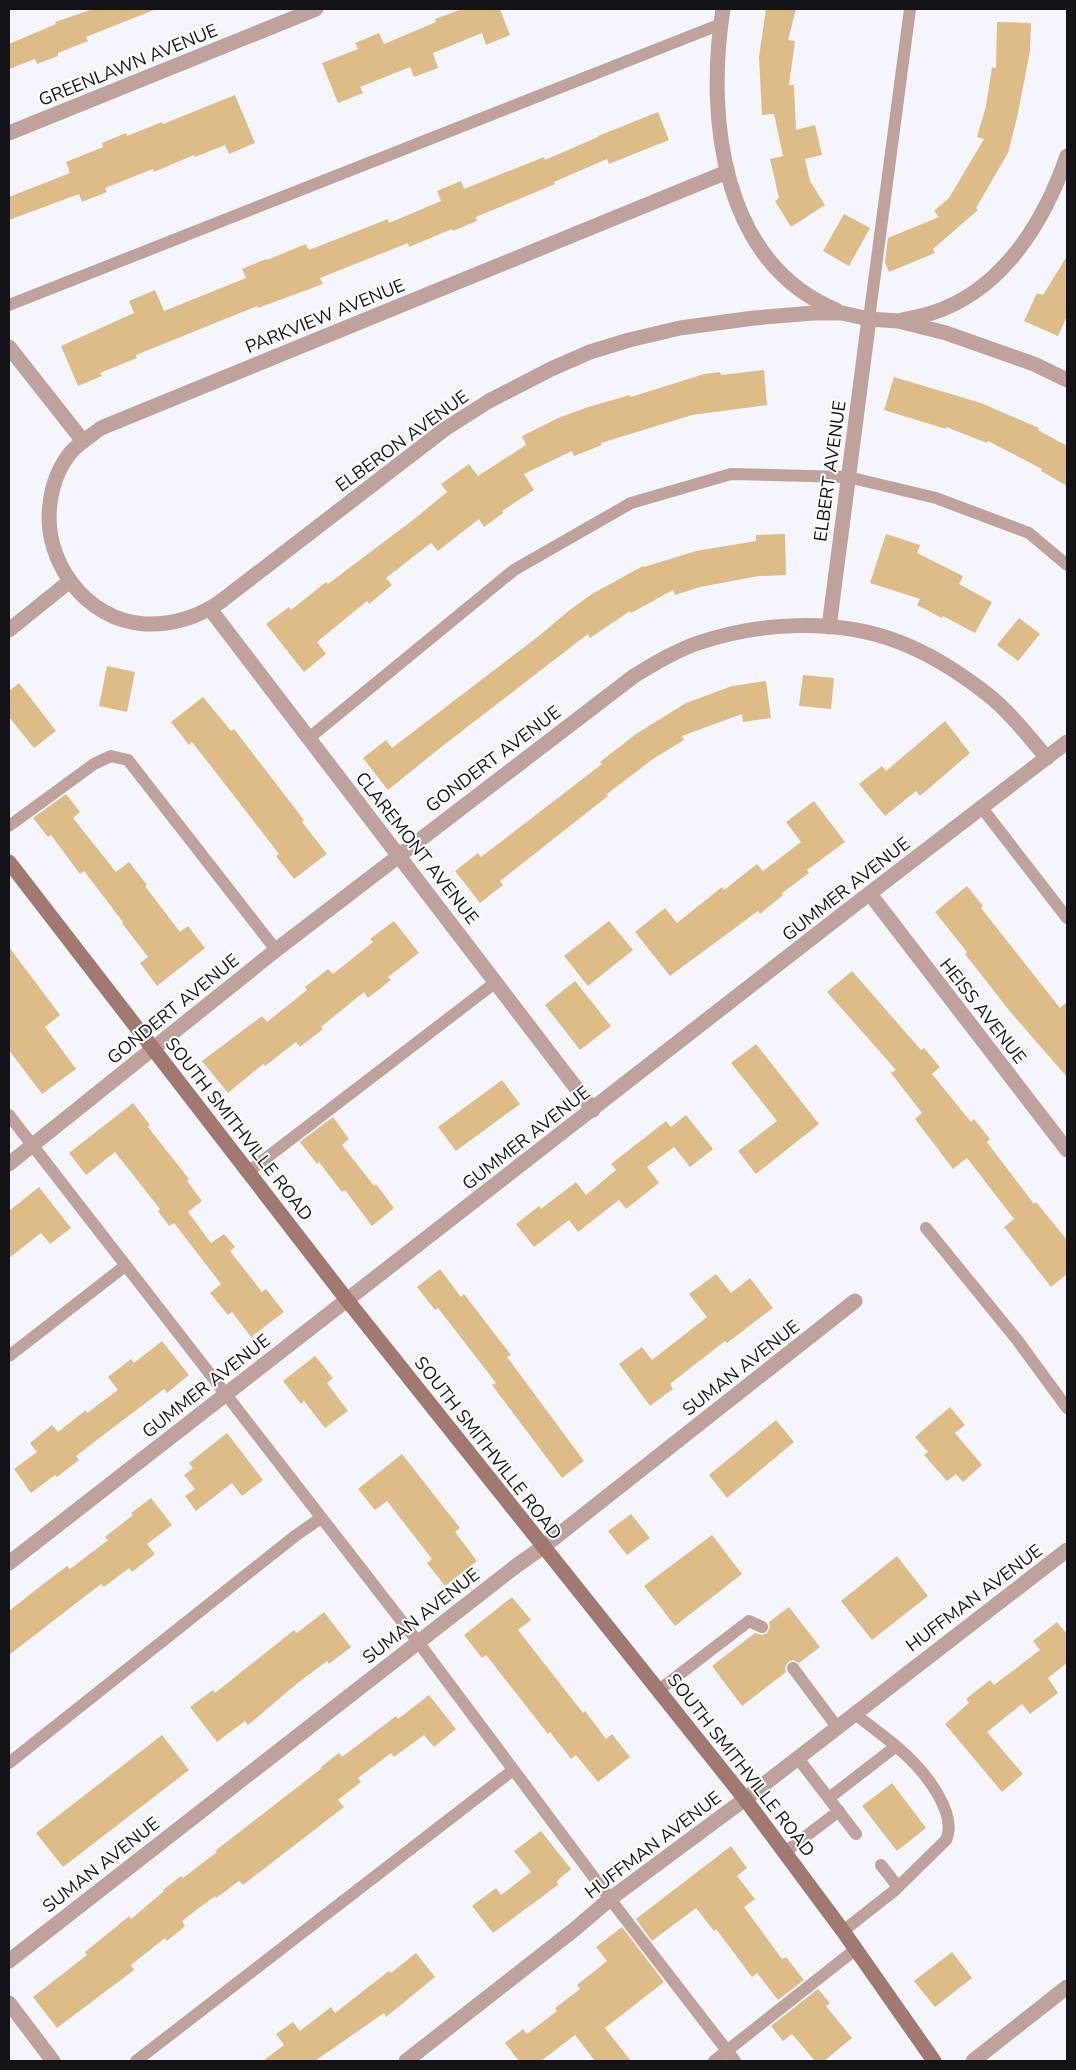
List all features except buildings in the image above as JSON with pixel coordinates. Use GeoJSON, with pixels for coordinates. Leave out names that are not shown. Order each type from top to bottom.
{"type":"FeatureCollection","features":[{"type":"Feature","properties":{"kind":"main road","name":"SOUTH SMITHVILLE ROAD"},"geometry":{"type":"LineString","coordinates":[[9,862],[347,1300],[745,1799],[856,1949],[934,2061]]}},
{"type":"Feature","properties":{"kind":"street","name":"GREENLAWN AVENUE"},"geometry":{"type":"LineString","coordinates":[[9,133],[316,9]]}},
{"type":"Feature","properties":{"kind":"street"},"geometry":{"type":"LineString","coordinates":[[722,16],[718,38],[717,84],[721,131],[732,193],[744,221],[759,247],[778,271],[799,290],[821,304],[842,313]]}},
{"type":"Feature","properties":{"kind":"street"},"geometry":{"type":"LineString","coordinates":[[898,321],[933,313],[967,297],[990,280],[1012,258],[1033,230],[1056,188],[1067,156]]}},
{"type":"Feature","properties":{"kind":"street","name":"PARKVIEW AVENUE"},"geometry":{"type":"LineString","coordinates":[[70,581],[60,567],[51,544],[48,516],[52,489],[60,469],[71,452],[101,428],[727,172]]}},
{"type":"Feature","properties":{"kind":"street","name":"ELBERON AVENUE"},"geometry":{"type":"LineString","coordinates":[[70,581],[87,600],[103,611],[121,619],[144,624],[173,622],[194,616],[210,609],[445,429],[489,401],[551,369],[590,352],[680,328],[754,318],[813,313],[842,313],[869,320],[898,321],[981,344],[1034,364],[1067,380]]}},
{"type":"Feature","properties":{"kind":"street","name":"ELBERT AVENUE"},"geometry":{"type":"LineString","coordinates":[[829,628],[869,320]]}},
{"type":"Feature","properties":{"kind":"street"},"geometry":{"type":"LineString","coordinates":[[9,347],[83,441]]}},
{"type":"Feature","properties":{"kind":"street"},"geometry":{"type":"LineString","coordinates":[[9,630],[70,581]]}},
{"type":"Feature","properties":{"kind":"street","name":"CLAREMONT AVENUE"},"geometry":{"type":"LineString","coordinates":[[210,609],[593,1110]]}},
{"type":"Feature","properties":{"kind":"street","name":"GONDERT AVENUE"},"geometry":{"type":"LineString","coordinates":[[9,1164],[276,950],[634,676],[664,658],[696,644],[728,634],[765,628],[829,628],[867,633],[898,642],[928,655],[958,673],[988,696],[1010,715],[1047,758]]}},
{"type":"Feature","properties":{"kind":"street","name":"GUMMER AVENUE"},"geometry":{"type":"LineString","coordinates":[[9,1563],[1067,742]]}},
{"type":"Feature","properties":{"kind":"street","name":"HEISS AVENUE"},"geometry":{"type":"LineString","coordinates":[[870,894],[1067,1150]]}},
{"type":"Feature","properties":{"kind":"street","name":"SUMAN AVENUE"},"geometry":{"type":"LineString","coordinates":[[9,1961],[516,1566],[543,1547],[856,1301]]}},
{"type":"Feature","properties":{"kind":"street","name":"HUFFMAN AVENUE"},"geometry":{"type":"LineString","coordinates":[[406,2061],[575,1929],[610,1899],[745,1799],[1067,1550]]}},
{"type":"Feature","properties":{"kind":"street"},"geometry":{"type":"LineString","coordinates":[[973,2061],[1067,1987]]}},
{"type":"Feature","properties":{"kind":"street"},"geometry":{"type":"LineString","coordinates":[[9,2003],[53,2061]]}},
{"type":"Feature","properties":{"kind":"lane"},"geometry":{"type":"LineString","coordinates":[[869,320],[910,9]]}},
{"type":"Feature","properties":{"kind":"lane"},"geometry":{"type":"LineString","coordinates":[[9,305],[722,16]]}},
{"type":"Feature","properties":{"kind":"lane"},"geometry":{"type":"LineString","coordinates":[[309,738],[514,570],[631,503],[731,474],[848,476],[936,498],[1029,533],[1067,565]]}},
{"type":"Feature","properties":{"kind":"lane"},"geometry":{"type":"LineString","coordinates":[[9,826],[94,764],[111,756],[128,760],[276,950]]}},
{"type":"Feature","properties":{"kind":"lane"},"geometry":{"type":"LineString","coordinates":[[982,808],[1067,918]]}},
{"type":"Feature","properties":{"kind":"lane"},"geometry":{"type":"LineString","coordinates":[[248,1172],[496,982]]}},
{"type":"Feature","properties":{"kind":"lane"},"geometry":{"type":"LineString","coordinates":[[9,1115],[418,1642],[610,1899],[731,2056]]}},
{"type":"Feature","properties":{"kind":"lane"},"geometry":{"type":"LineString","coordinates":[[926,1228],[1018,1341],[1067,1408]]}},
{"type":"Feature","properties":{"kind":"lane"},"geometry":{"type":"LineString","coordinates":[[9,1356],[126,1266]]}},
{"type":"Feature","properties":{"kind":"lane"},"geometry":{"type":"LineString","coordinates":[[9,1763],[320,1518]]}},
{"type":"Feature","properties":{"kind":"lane"},"geometry":{"type":"LineString","coordinates":[[659,1690],[749,1621],[762,1628]]}},
{"type":"Feature","properties":{"kind":"lane"},"geometry":{"type":"LineString","coordinates":[[792,1668],[837,1727]]}},
{"type":"Feature","properties":{"kind":"lane"},"geometry":{"type":"LineString","coordinates":[[843,1931],[898,1887],[946,1840],[949,1832],[949,1822],[942,1804],[930,1783],[908,1757],[854,1713]]}},
{"type":"Feature","properties":{"kind":"lane"},"geometry":{"type":"LineString","coordinates":[[829,1798],[895,1747]]}},
{"type":"Feature","properties":{"kind":"lane"},"geometry":{"type":"LineString","coordinates":[[797,1757],[856,1834]]}},
{"type":"Feature","properties":{"kind":"lane"},"geometry":{"type":"LineString","coordinates":[[136,2061],[513,1770]]}},
{"type":"Feature","properties":{"kind":"lane"},"geometry":{"type":"LineString","coordinates":[[785,1852],[839,1811]]}},
{"type":"Feature","properties":{"kind":"lane"},"geometry":{"type":"LineString","coordinates":[[881,1866],[898,1887]]}},
{"type":"Feature","properties":{"kind":"lane"},"geometry":{"type":"LineString","coordinates":[[714,2061],[731,2056],[856,1949]]}}]}
